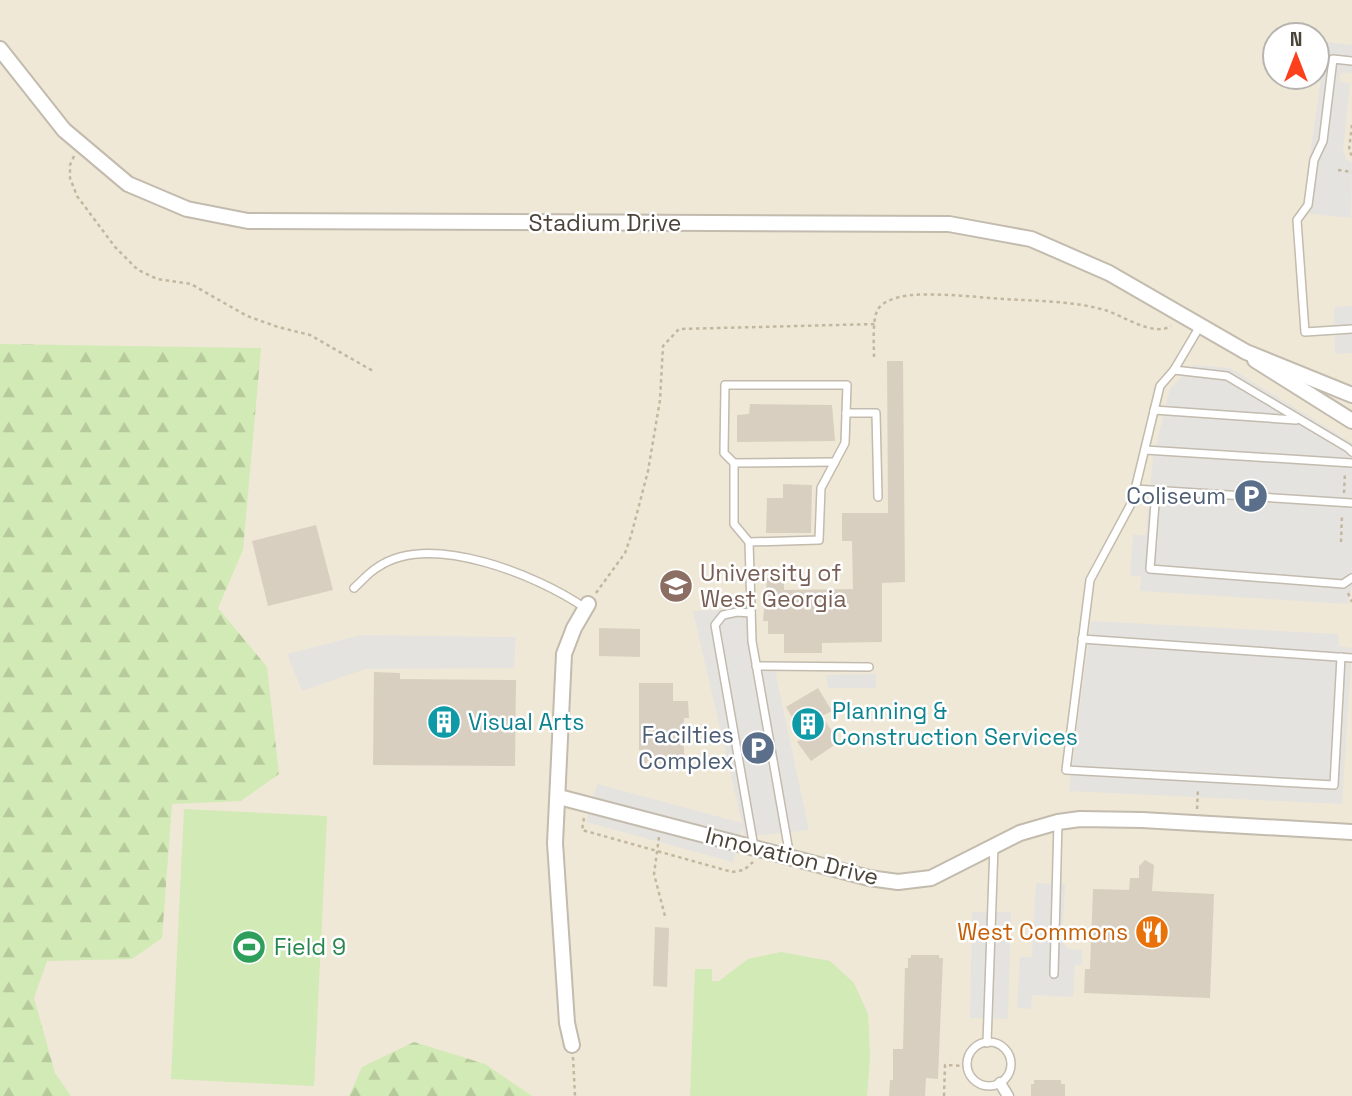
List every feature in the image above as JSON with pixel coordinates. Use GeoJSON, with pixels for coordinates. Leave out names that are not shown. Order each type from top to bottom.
{"type":"FeatureCollection","features":[{"type":"Feature","properties":{"kind":"street","name":"Stadium Drive"},"geometry":{"type":"LineString","coordinates":[[0,49],[64,130],[128,184],[187,209],[248,221],[950,224],[1031,239],[1109,273],[1246,352],[1352,395]]}},
{"type":"Feature","properties":{"kind":"street","name":"Stadium Drive"},"geometry":{"type":"LineString","coordinates":[[1246,352],[1261,366],[1352,421]]}},
{"type":"Feature","properties":{"kind":"street"},"geometry":{"type":"LineString","coordinates":[[572,1045],[567,1023],[555,843],[564,654],[574,628],[587,606]]}},
{"type":"Feature","properties":{"kind":"street","name":"Innovation Drive"},"geometry":{"type":"LineString","coordinates":[[559,797],[662,823],[755,853],[790,857],[869,878],[898,882],[918,881],[948,871],[1020,833],[1058,821],[1142,820],[1352,832]]}},
{"type":"Feature","properties":{"kind":"street"},"geometry":{"type":"LineString","coordinates":[[1000,1083],[1009,1096]]}},
{"type":"Feature","properties":{"kind":"lane"},"geometry":{"type":"LineString","coordinates":[[1352,61],[1333,59],[1323,141],[1314,160],[1308,205],[1297,220],[1304,332],[1352,329]]}},
{"type":"Feature","properties":{"kind":"lane"},"geometry":{"type":"LineString","coordinates":[[1200,325],[1174,370],[1160,386],[1132,502],[1090,580],[1066,771],[1334,785],[1340,657]]}},
{"type":"Feature","properties":{"kind":"lane"},"geometry":{"type":"LineString","coordinates":[[1174,370],[1227,376],[1352,452]]}},
{"type":"Feature","properties":{"kind":"lane"},"geometry":{"type":"LineString","coordinates":[[749,542],[819,540],[821,488],[845,443],[847,385],[725,385],[724,453],[734,463],[734,524],[749,542],[752,641],[790,857]]}},
{"type":"Feature","properties":{"kind":"lane"},"geometry":{"type":"LineString","coordinates":[[1154,410],[1300,420]]}},
{"type":"Feature","properties":{"kind":"lane"},"geometry":{"type":"LineString","coordinates":[[846,413],[876,413],[878,497]]}},
{"type":"Feature","properties":{"kind":"lane"},"geometry":{"type":"LineString","coordinates":[[1145,450],[1352,463]]}},
{"type":"Feature","properties":{"kind":"lane"},"geometry":{"type":"LineString","coordinates":[[734,463],[835,462]]}},
{"type":"Feature","properties":{"kind":"lane"},"geometry":{"type":"LineString","coordinates":[[1135,489],[1352,503]]}},
{"type":"Feature","properties":{"kind":"lane"},"geometry":{"type":"LineString","coordinates":[[1156,490],[1150,569],[1343,584],[1352,578]]}},
{"type":"Feature","properties":{"kind":"lane"},"geometry":{"type":"LineString","coordinates":[[354,588],[379,566],[405,556],[434,553],[472,558],[564,593],[587,606]]}},
{"type":"Feature","properties":{"kind":"lane"},"geometry":{"type":"LineString","coordinates":[[751,612],[723,615],[715,625],[755,853]]}},
{"type":"Feature","properties":{"kind":"lane"},"geometry":{"type":"LineString","coordinates":[[1082,639],[1352,658]]}},
{"type":"Feature","properties":{"kind":"lane"},"geometry":{"type":"LineString","coordinates":[[756,666],[869,667]]}},
{"type":"Feature","properties":{"kind":"lane"},"geometry":{"type":"LineString","coordinates":[[1054,974],[1058,821]]}},
{"type":"Feature","properties":{"kind":"lane"},"geometry":{"type":"LineString","coordinates":[[987,1042],[994,845]]}},
{"type":"Feature","properties":{"kind":"lane"},"geometry":{"type":"LineString","coordinates":[[987,1042],[1001,1046],[1010,1058],[1009,1072],[1000,1083],[986,1086],[979,1084],[969,1074],[967,1066],[974,1048],[987,1042]]}},
{"type":"Feature","properties":{"kind":"path"},"geometry":{"type":"LineString","coordinates":[[1348,161],[1352,156],[1349,150],[1352,125]]}},
{"type":"Feature","properties":{"kind":"path"},"geometry":{"type":"LineString","coordinates":[[80,143],[70,164],[70,178],[77,196],[115,247],[138,270],[157,279],[191,284],[247,316],[310,335],[373,371]]}},
{"type":"Feature","properties":{"kind":"path"},"geometry":{"type":"LineString","coordinates":[[1338,170],[1352,172]]}},
{"type":"Feature","properties":{"kind":"path"},"geometry":{"type":"LineString","coordinates":[[874,357],[878,309],[890,299],[912,295],[1083,305],[1106,310],[1156,329],[1166,329],[1174,324]]}},
{"type":"Feature","properties":{"kind":"path"},"geometry":{"type":"LineString","coordinates":[[587,606],[625,553],[631,536],[648,471],[660,400],[663,346],[680,329],[876,324]]}},
{"type":"Feature","properties":{"kind":"path"},"geometry":{"type":"LineString","coordinates":[[1196,812],[1197,799]]}},
{"type":"Feature","properties":{"kind":"path"},"geometry":{"type":"LineString","coordinates":[[588,804],[582,830],[732,872],[744,870],[755,853]]}},
{"type":"Feature","properties":{"kind":"path"},"geometry":{"type":"LineString","coordinates":[[662,823],[654,874],[665,916]]}},
{"type":"Feature","properties":{"kind":"path"},"geometry":{"type":"LineString","coordinates":[[572,1045],[575,1096]]}},
{"type":"Feature","properties":{"kind":"path"},"geometry":{"type":"LineString","coordinates":[[944,1096],[945,1065],[967,1066]]}},
{"type":"Feature","properties":{"kind":"shaded area","name":"University of West Georgia"},"geometry":{"type":"Polygon","coordinates":[[[0,0],[1352,0],[1352,1096],[0,1096],[0,0]]]}},
{"type":"Feature","properties":{"kind":"shaded area"},"geometry":{"type":"Polygon","coordinates":[[[1331,43],[1352,45],[1352,73],[1344,72],[1339,76],[1341,82],[1350,83],[1343,151],[1346,159],[1352,163],[1351,218],[1310,214],[1304,199],[1319,91],[1331,91],[1331,43]]]}},
{"type":"Feature","properties":{"kind":"shaded area"},"geometry":{"type":"Polygon","coordinates":[[[1352,306],[1352,353],[1335,354],[1334,307],[1352,306]]]}},
{"type":"Feature","properties":{"kind":"shaded area","name":"Coliseum"},"geometry":{"type":"Polygon","coordinates":[[[1193,365],[1230,368],[1352,443],[1352,586],[1348,604],[1140,591],[1141,577],[1130,575],[1133,535],[1146,535],[1153,457],[1170,389],[1193,365]]]}},
{"type":"Feature","properties":{"kind":"shaded area","name":"Facilties Complex"},"geometry":{"type":"Polygon","coordinates":[[[744,609],[756,666],[774,666],[809,830],[745,837],[742,828],[733,862],[586,822],[597,784],[742,823],[693,611],[744,609]]]}},
{"type":"Feature","properties":{"kind":"shaded area"},"geometry":{"type":"Polygon","coordinates":[[[1091,621],[1338,634],[1339,646],[1352,648],[1342,804],[1069,791],[1091,621]]]}},
{"type":"Feature","properties":{"kind":"shaded area"},"geometry":{"type":"Polygon","coordinates":[[[361,635],[516,637],[514,668],[365,669],[302,691],[287,654],[361,635]]]}},
{"type":"Feature","properties":{"kind":"shaded area"},"geometry":{"type":"Polygon","coordinates":[[[876,674],[876,688],[828,688],[826,675],[876,674]]]}},
{"type":"Feature","properties":{"kind":"shaded area"},"geometry":{"type":"Polygon","coordinates":[[[1036,883],[1065,884],[1062,942],[1069,949],[1082,950],[1082,965],[1075,965],[1073,997],[1032,995],[1031,1009],[1017,1008],[1020,957],[1032,957],[1036,883]]]}},
{"type":"Feature","properties":{"kind":"shaded area"},"geometry":{"type":"Polygon","coordinates":[[[972,912],[1011,912],[1008,1019],[970,1018],[972,912]]]}},
{"type":"Feature","properties":{"kind":"green space"},"geometry":{"type":"Polygon","coordinates":[[[0,344],[261,348],[243,550],[218,608],[267,667],[279,774],[241,801],[172,804],[162,938],[132,959],[47,961],[34,998],[55,1073],[71,1096],[0,1096],[0,344]]]}},
{"type":"Feature","properties":{"kind":"green space","name":"Field 9"},"geometry":{"type":"Polygon","coordinates":[[[184,809],[327,816],[314,1086],[171,1079],[184,809]]]}},
{"type":"Feature","properties":{"kind":"green space"},"geometry":{"type":"Polygon","coordinates":[[[781,952],[830,961],[854,983],[868,1014],[870,1056],[867,1096],[690,1096],[695,969],[712,969],[712,981],[719,981],[748,959],[781,952]]]}},
{"type":"Feature","properties":{"kind":"green space"},"geometry":{"type":"Polygon","coordinates":[[[414,1042],[485,1064],[532,1096],[349,1096],[362,1067],[414,1042]]]}},
{"type":"Feature","properties":{"kind":"building"},"geometry":{"type":"Polygon","coordinates":[[[887,361],[903,361],[905,582],[882,583],[882,642],[822,643],[822,653],[784,653],[784,634],[768,634],[768,621],[763,621],[767,578],[784,578],[784,590],[853,589],[852,541],[842,541],[842,513],[888,513],[887,361]]]}},
{"type":"Feature","properties":{"kind":"building"},"geometry":{"type":"Polygon","coordinates":[[[750,404],[832,405],[835,441],[737,442],[737,415],[749,414],[750,404]]]}},
{"type":"Feature","properties":{"kind":"building"},"geometry":{"type":"Polygon","coordinates":[[[783,484],[812,485],[811,533],[766,533],[767,498],[783,498],[783,484]]]}},
{"type":"Feature","properties":{"kind":"building"},"geometry":{"type":"Polygon","coordinates":[[[316,525],[333,590],[268,606],[252,541],[316,525]]]}},
{"type":"Feature","properties":{"kind":"building"},"geometry":{"type":"Polygon","coordinates":[[[599,628],[640,629],[640,657],[599,656],[599,628]]]}},
{"type":"Feature","properties":{"kind":"building","name":"Visual Arts"},"geometry":{"type":"Polygon","coordinates":[[[374,672],[400,673],[400,679],[516,680],[515,766],[373,765],[374,672]]]}},
{"type":"Feature","properties":{"kind":"building"},"geometry":{"type":"Polygon","coordinates":[[[639,683],[673,683],[673,701],[688,701],[689,718],[684,718],[684,763],[643,763],[643,750],[639,750],[639,683]]]}},
{"type":"Feature","properties":{"kind":"building","name":"Planning & Construction Services"},"geometry":{"type":"Polygon","coordinates":[[[818,688],[832,711],[822,716],[839,742],[811,761],[797,742],[804,737],[786,707],[818,688]]]}},
{"type":"Feature","properties":{"kind":"building","name":"West Commons"},"geometry":{"type":"Polygon","coordinates":[[[1145,860],[1154,865],[1152,891],[1214,894],[1210,998],[1084,993],[1085,969],[1090,969],[1093,889],[1129,890],[1130,878],[1139,878],[1139,866],[1145,860]]]}},
{"type":"Feature","properties":{"kind":"building"},"geometry":{"type":"Polygon","coordinates":[[[655,927],[669,928],[667,987],[653,986],[655,927]]]}},
{"type":"Feature","properties":{"kind":"building"},"geometry":{"type":"Polygon","coordinates":[[[911,955],[939,955],[939,958],[943,958],[938,1079],[926,1078],[925,1096],[889,1096],[890,1080],[893,1080],[893,1049],[903,1049],[905,968],[908,968],[908,958],[911,958],[911,955]]]}},
{"type":"Feature","properties":{"kind":"building"},"geometry":{"type":"Polygon","coordinates":[[[1034,1080],[1061,1080],[1061,1084],[1065,1084],[1065,1096],[1031,1096],[1031,1084],[1034,1084],[1034,1080]]]}},
{"type":"Feature","properties":{"kind":"place","name":"Coliseum"},"geometry":{"type":"Point","coordinates":[1251,496]}},
{"type":"Feature","properties":{"kind":"place","name":"University of West Georgia"},"geometry":{"type":"Point","coordinates":[676,586]}},
{"type":"Feature","properties":{"kind":"place","name":"Visual Arts"},"geometry":{"type":"Point","coordinates":[444,722]}},
{"type":"Feature","properties":{"kind":"place","name":"Planning & Construction Services"},"geometry":{"type":"Point","coordinates":[808,724]}},
{"type":"Feature","properties":{"kind":"place","name":"Facilties Complex"},"geometry":{"type":"Point","coordinates":[758,748]}},
{"type":"Feature","properties":{"kind":"place","name":"West Commons"},"geometry":{"type":"Point","coordinates":[1152,932]}},
{"type":"Feature","properties":{"kind":"place","name":"Field 9"},"geometry":{"type":"Point","coordinates":[249,947]}}]}
